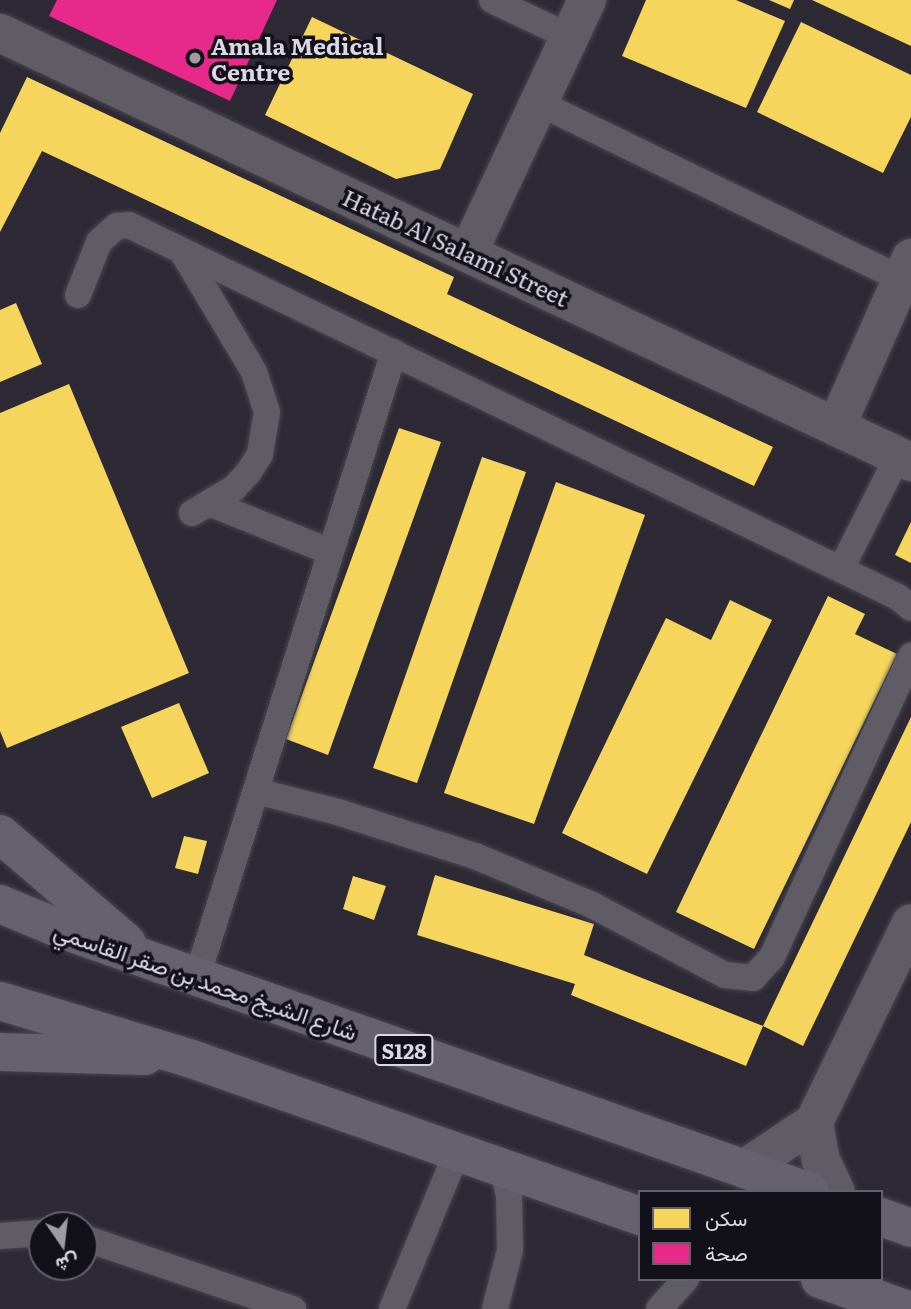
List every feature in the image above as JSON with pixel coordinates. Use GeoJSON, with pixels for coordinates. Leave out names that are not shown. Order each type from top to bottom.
{"type":"FeatureCollection","features":[{"type":"Feature","properties":{"kind":"main road"},"geometry":{"type":"LineString","coordinates":[[0,834],[147,960]]}},
{"type":"Feature","properties":{"kind":"main road","name":"شارع الشيخ محمد بن صقر القاسمي"},"geometry":{"type":"LineString","coordinates":[[0,904],[147,960],[804,1190]]}},
{"type":"Feature","properties":{"kind":"main road"},"geometry":{"type":"LineString","coordinates":[[0,1001],[189,1058],[638,1215]]}},
{"type":"Feature","properties":{"kind":"main road"},"geometry":{"type":"LineString","coordinates":[[0,1052],[189,1058]]}},
{"type":"Feature","properties":{"kind":"main road"},"geometry":{"type":"LineString","coordinates":[[883,1218],[911,1228]]}},
{"type":"Feature","properties":{"kind":"main road"},"geometry":{"type":"LineString","coordinates":[[826,1281],[905,1309]]}},
{"type":"Feature","properties":{"kind":"street"},"geometry":{"type":"LineString","coordinates":[[468,253],[587,0]]}},
{"type":"Feature","properties":{"kind":"street","name":"Hatab Al Salami Street"},"geometry":{"type":"LineString","coordinates":[[0,33],[905,459]]}},
{"type":"Feature","properties":{"kind":"street"},"geometry":{"type":"LineString","coordinates":[[836,427],[906,268]]}},
{"type":"Feature","properties":{"kind":"street"},"geometry":{"type":"LineString","coordinates":[[744,1168],[814,1122],[911,923]]}},
{"type":"Feature","properties":{"kind":"street"},"geometry":{"type":"LineString","coordinates":[[814,1122],[821,1160],[835,1190]]}},
{"type":"Feature","properties":{"kind":"lane"},"geometry":{"type":"LineString","coordinates":[[492,0],[570,37]]}},
{"type":"Feature","properties":{"kind":"lane"},"geometry":{"type":"LineString","coordinates":[[539,103],[906,268]]}},
{"type":"Feature","properties":{"kind":"lane"},"geometry":{"type":"LineString","coordinates":[[78,295],[99,242],[117,226],[129,225],[841,569],[911,608]]}},
{"type":"Feature","properties":{"kind":"lane"},"geometry":{"type":"LineString","coordinates":[[182,251],[254,372],[267,412],[263,444],[248,473],[234,488],[200,508],[331,552]]}},
{"type":"Feature","properties":{"kind":"lane"},"geometry":{"type":"LineString","coordinates":[[197,977],[394,352]]}},
{"type":"Feature","properties":{"kind":"lane"},"geometry":{"type":"LineString","coordinates":[[841,569],[905,459]]}},
{"type":"Feature","properties":{"kind":"lane"},"geometry":{"type":"LineString","coordinates":[[256,791],[338,811],[475,856],[592,905],[725,975],[753,978],[772,957],[911,656]]}},
{"type":"Feature","properties":{"kind":"lane"},"geometry":{"type":"LineString","coordinates":[[392,1309],[457,1152]]}},
{"type":"Feature","properties":{"kind":"lane"},"geometry":{"type":"LineString","coordinates":[[495,1309],[511,1232],[503,1168]]}},
{"type":"Feature","properties":{"kind":"lane"},"geometry":{"type":"LineString","coordinates":[[0,1236],[28,1234]]}},
{"type":"Feature","properties":{"kind":"lane"},"geometry":{"type":"LineString","coordinates":[[98,1243],[293,1309]]}},
{"type":"Feature","properties":{"kind":"lane"},"geometry":{"type":"LineString","coordinates":[[659,1309],[684,1281]]}},
{"type":"Feature","properties":{"kind":"building: سكن"},"geometry":{"type":"Polygon","coordinates":[[[646,0],[736,0],[785,21],[746,108],[622,56],[646,0]]]}},
{"type":"Feature","properties":{"kind":"building: سكن"},"geometry":{"type":"Polygon","coordinates":[[[769,0],[794,0],[790,9],[769,0]]]}},
{"type":"Feature","properties":{"kind":"building: سكن"},"geometry":{"type":"Polygon","coordinates":[[[812,0],[911,0],[911,46],[812,0]]]}},
{"type":"Feature","properties":{"kind":"building: سكن"},"geometry":{"type":"Polygon","coordinates":[[[312,17],[473,94],[440,169],[396,179],[265,115],[312,17]]]}},
{"type":"Feature","properties":{"kind":"building: سكن"},"geometry":{"type":"Polygon","coordinates":[[[801,22],[911,75],[911,117],[883,173],[757,112],[801,22]]]}},
{"type":"Feature","properties":{"kind":"building: سكن"},"geometry":{"type":"Polygon","coordinates":[[[27,77],[454,277],[447,294],[773,447],[754,486],[42,151],[0,232],[0,133],[27,77]]]}},
{"type":"Feature","properties":{"kind":"building: سكن"},"geometry":{"type":"Polygon","coordinates":[[[16,303],[42,364],[0,382],[0,310],[16,303]]]}},
{"type":"Feature","properties":{"kind":"building: سكن"},"geometry":{"type":"Polygon","coordinates":[[[69,384],[189,673],[7,748],[0,731],[0,413],[69,384]]]}},
{"type":"Feature","properties":{"kind":"building: سكن"},"geometry":{"type":"Polygon","coordinates":[[[399,428],[441,442],[328,755],[286,739],[399,428]]]}},
{"type":"Feature","properties":{"kind":"building: سكن"},"geometry":{"type":"Polygon","coordinates":[[[482,457],[526,472],[417,783],[373,768],[482,457]]]}},
{"type":"Feature","properties":{"kind":"building: سكن"},"geometry":{"type":"Polygon","coordinates":[[[556,482],[645,515],[534,824],[444,793],[556,482]]]}},
{"type":"Feature","properties":{"kind":"building: سكن"},"geometry":{"type":"Polygon","coordinates":[[[911,522],[911,563],[895,555],[911,522]]]}},
{"type":"Feature","properties":{"kind":"building: سكن"},"geometry":{"type":"Polygon","coordinates":[[[828,596],[865,614],[855,634],[897,654],[754,949],[676,912],[828,596]]]}},
{"type":"Feature","properties":{"kind":"building: سكن"},"geometry":{"type":"Polygon","coordinates":[[[730,600],[772,620],[647,874],[562,833],[666,618],[711,640],[730,600]]]}},
{"type":"Feature","properties":{"kind":"building: سكن"},"geometry":{"type":"Polygon","coordinates":[[[179,703],[209,773],[152,798],[121,727],[179,703]]]}},
{"type":"Feature","properties":{"kind":"building: سكن"},"geometry":{"type":"Polygon","coordinates":[[[911,717],[911,822],[803,1046],[763,1026],[911,717]]]}},
{"type":"Feature","properties":{"kind":"building: سكن"},"geometry":{"type":"Polygon","coordinates":[[[184,836],[207,841],[198,874],[175,868],[184,836]]]}},
{"type":"Feature","properties":{"kind":"building: سكن"},"geometry":{"type":"Polygon","coordinates":[[[435,875],[594,924],[584,955],[763,1026],[746,1066],[571,995],[575,984],[417,935],[435,875]]]}},
{"type":"Feature","properties":{"kind":"building: سكن"},"geometry":{"type":"Polygon","coordinates":[[[353,876],[386,886],[374,920],[343,909],[353,876]]]}},
{"type":"Feature","properties":{"kind":"building: صحة","name":"Amala Medical Centre"},"geometry":{"type":"Polygon","coordinates":[[[57,0],[277,0],[230,101],[49,16],[57,0]]]}},
{"type":"Feature","properties":{"kind":"place","name":"Amala Medical Centre"},"geometry":{"type":"Point","coordinates":[195,58]}}]}
